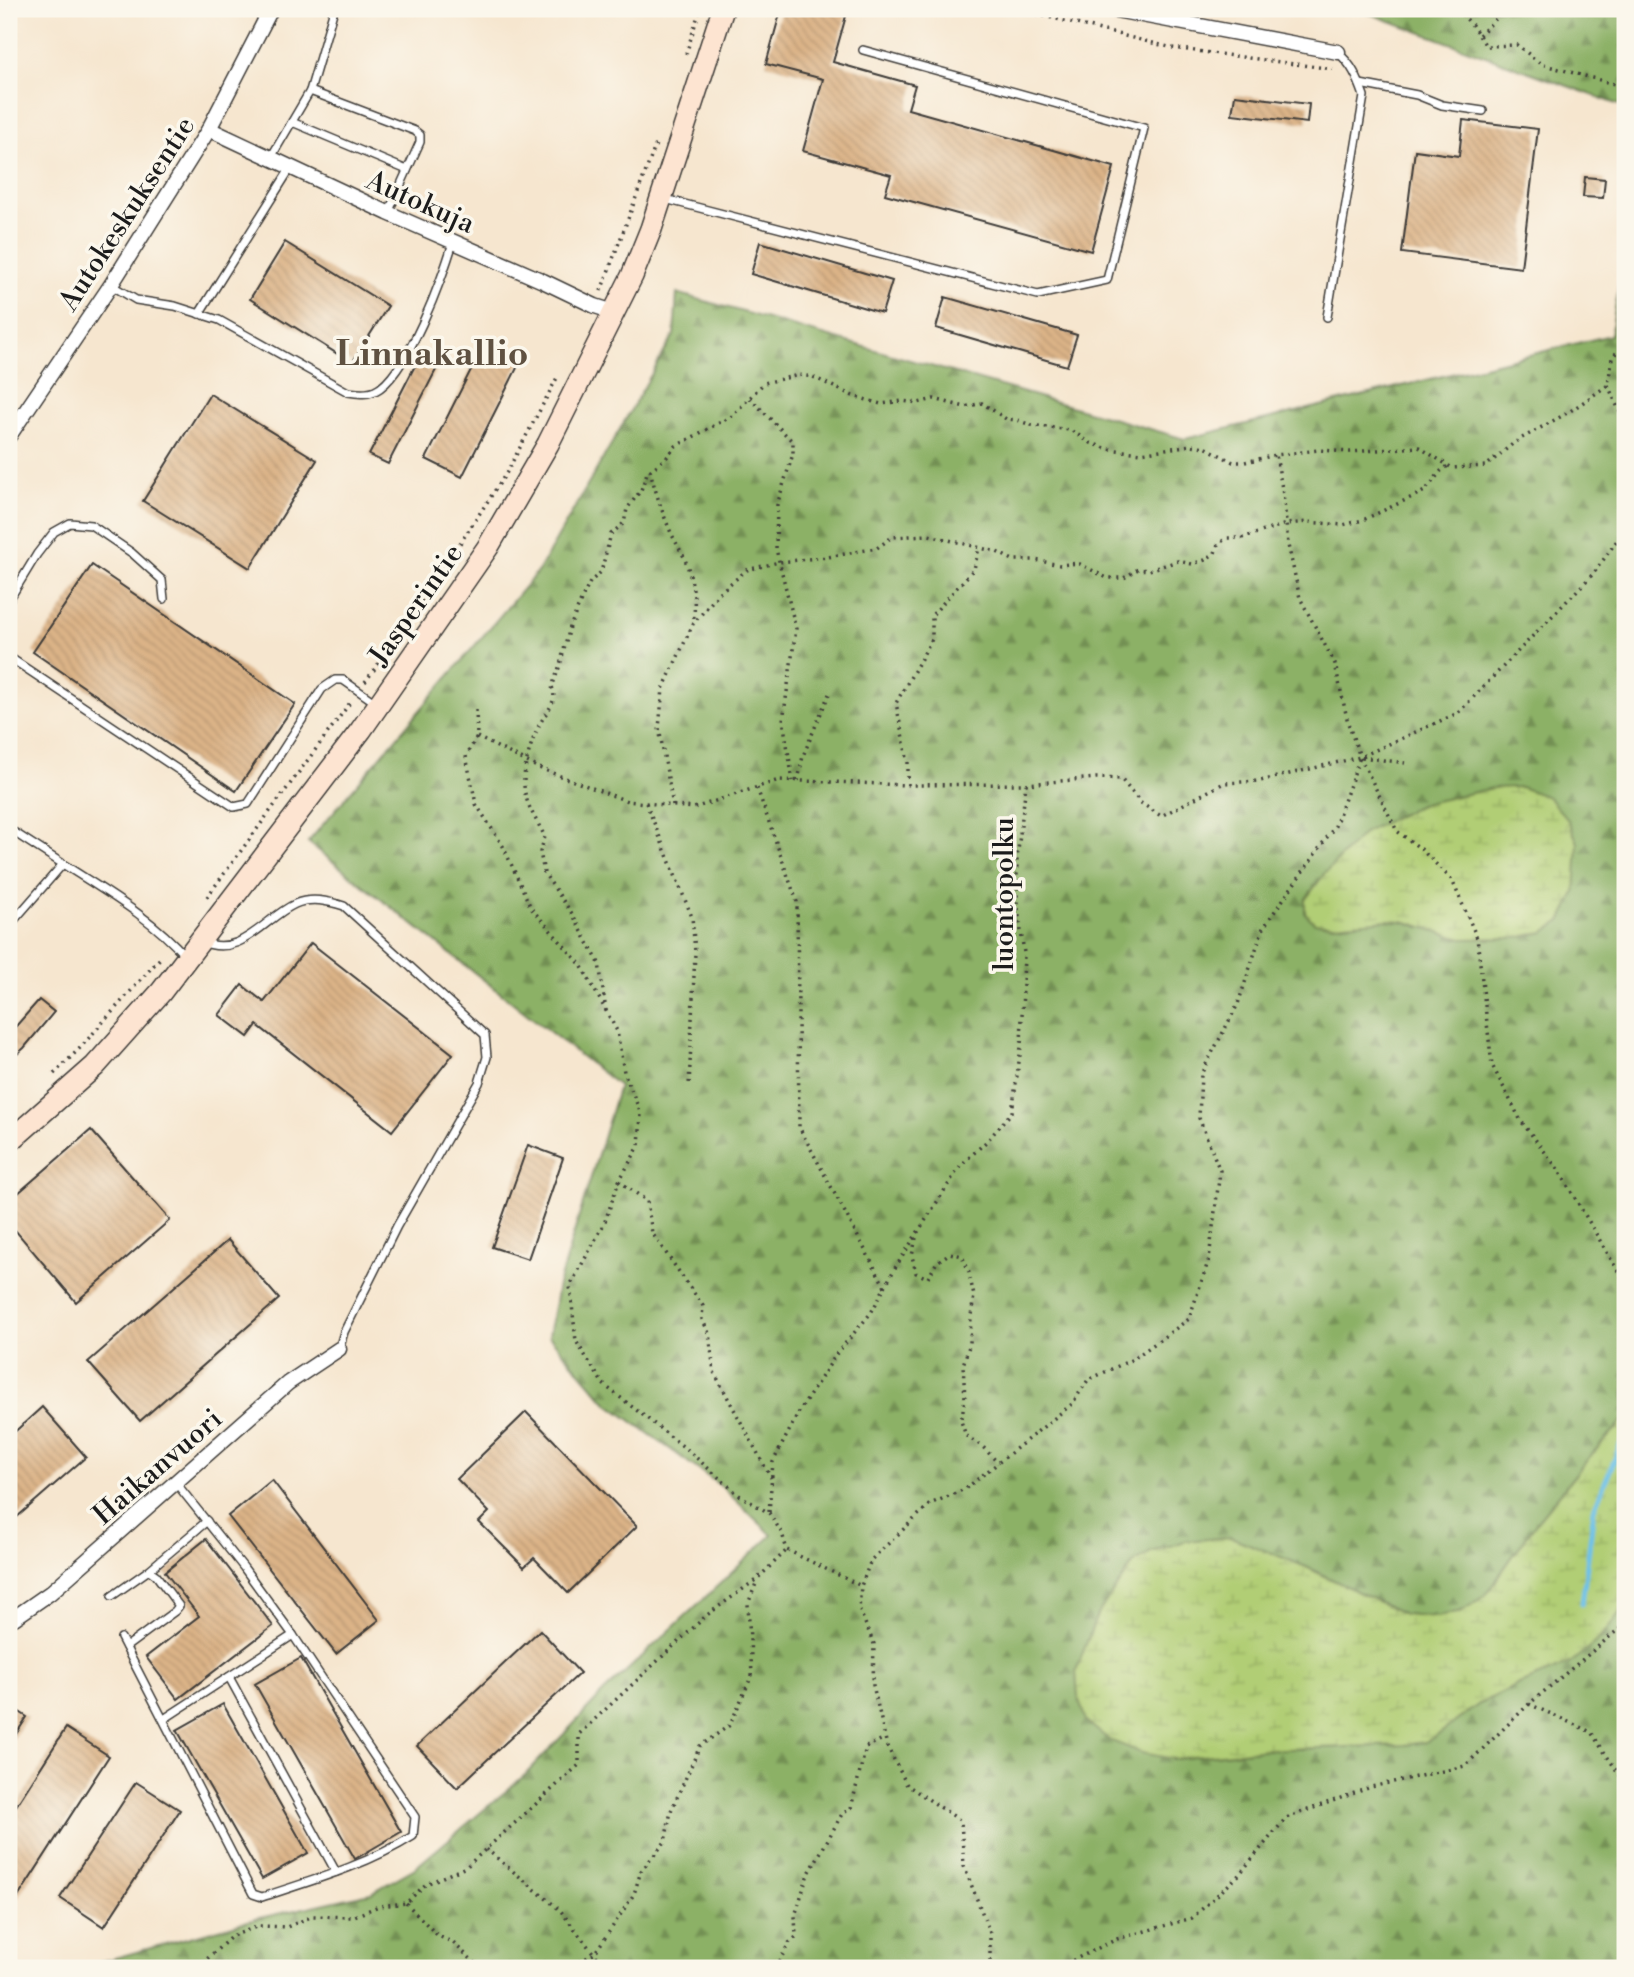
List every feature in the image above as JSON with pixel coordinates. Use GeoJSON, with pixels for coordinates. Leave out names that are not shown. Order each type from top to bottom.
{"type":"FeatureCollection","features":[{"type":"Feature","properties":{"kind":"main road","name":"Jasperintie"},"geometry":{"type":"LineString","coordinates":[[9,1142],[95,1066],[161,992],[180,950],[201,941],[379,705],[488,547],[548,444],[604,309],[632,276],[661,198],[723,9]]}},
{"type":"Feature","properties":{"kind":"street","name":"Autokeskuksentie"},"geometry":{"type":"LineString","coordinates":[[9,436],[209,130],[271,9]]}},
{"type":"Feature","properties":{"kind":"street"},"geometry":{"type":"LineString","coordinates":[[1110,9],[1338,52]]}},
{"type":"Feature","properties":{"kind":"street","name":"Autokuja"},"geometry":{"type":"LineString","coordinates":[[209,130],[604,309]]}},
{"type":"Feature","properties":{"kind":"street","name":"Haikanvuori"},"geometry":{"type":"LineString","coordinates":[[9,1619],[50,1593],[288,1383],[339,1349]]}},
{"type":"Feature","properties":{"kind":"lane"},"geometry":{"type":"LineString","coordinates":[[270,159],[310,91],[334,9]]}},
{"type":"Feature","properties":{"kind":"lane"},"geometry":{"type":"LineString","coordinates":[[661,198],[1038,295],[1107,280],[1144,128],[863,50]]}},
{"type":"Feature","properties":{"kind":"lane"},"geometry":{"type":"LineString","coordinates":[[1327,317],[1364,96],[1354,71],[1338,52]]}},
{"type":"Feature","properties":{"kind":"lane"},"geometry":{"type":"LineString","coordinates":[[1360,84],[1417,95],[1442,105],[1483,111]]}},
{"type":"Feature","properties":{"kind":"lane"},"geometry":{"type":"LineString","coordinates":[[310,91],[420,135],[420,142],[388,213]]}},
{"type":"Feature","properties":{"kind":"lane"},"geometry":{"type":"LineString","coordinates":[[292,122],[407,170]]}},
{"type":"Feature","properties":{"kind":"lane"},"geometry":{"type":"LineString","coordinates":[[199,314],[290,169]]}},
{"type":"Feature","properties":{"kind":"lane"},"geometry":{"type":"LineString","coordinates":[[110,285],[136,300],[175,306],[219,320],[348,392],[365,394],[376,391],[392,377],[410,349],[441,281],[453,242]]}},
{"type":"Feature","properties":{"kind":"lane"},"geometry":{"type":"LineString","coordinates":[[9,600],[54,532],[70,523],[91,525],[132,554],[162,580],[164,599]]}},
{"type":"Feature","properties":{"kind":"lane"},"geometry":{"type":"LineString","coordinates":[[9,657],[234,807],[248,804],[322,689],[335,680],[343,680],[379,705]]}},
{"type":"Feature","properties":{"kind":"lane"},"geometry":{"type":"LineString","coordinates":[[9,829],[139,915],[180,950]]}},
{"type":"Feature","properties":{"kind":"lane"},"geometry":{"type":"LineString","coordinates":[[9,926],[63,864]]}},
{"type":"Feature","properties":{"kind":"lane"},"geometry":{"type":"LineString","coordinates":[[201,941],[213,946],[237,943],[294,904],[313,900],[344,906],[485,1035],[487,1057],[479,1083],[397,1226],[344,1332],[339,1349]]}},
{"type":"Feature","properties":{"kind":"lane"},"geometry":{"type":"LineString","coordinates":[[121,1638],[254,1894],[262,1897],[336,1872],[388,1852],[413,1836],[415,1817],[293,1635],[244,1567],[176,1483]]}},
{"type":"Feature","properties":{"kind":"lane"},"geometry":{"type":"LineString","coordinates":[[112,1596],[149,1570],[206,1521]]}},
{"type":"Feature","properties":{"kind":"lane"},"geometry":{"type":"LineString","coordinates":[[126,1647],[179,1606],[156,1575],[149,1570]]}},
{"type":"Feature","properties":{"kind":"lane"},"geometry":{"type":"LineString","coordinates":[[164,1719],[293,1635]]}},
{"type":"Feature","properties":{"kind":"lane"},"geometry":{"type":"LineString","coordinates":[[229,1677],[336,1872]]}},
{"type":"Feature","properties":{"kind":"path"},"geometry":{"type":"LineString","coordinates":[[685,57],[700,9]]}},
{"type":"Feature","properties":{"kind":"path"},"geometry":{"type":"LineString","coordinates":[[1016,9],[1173,48],[1354,71]]}},
{"type":"Feature","properties":{"kind":"path"},"geometry":{"type":"LineString","coordinates":[[1335,9],[1350,10]]}},
{"type":"Feature","properties":{"kind":"path"},"geometry":{"type":"LineString","coordinates":[[1457,9],[1486,46],[1517,45],[1541,64],[1625,87]]}},
{"type":"Feature","properties":{"kind":"path"},"geometry":{"type":"LineString","coordinates":[[1479,35],[1496,19],[1498,9]]}},
{"type":"Feature","properties":{"kind":"path"},"geometry":{"type":"LineString","coordinates":[[604,309],[657,143]]}},
{"type":"Feature","properties":{"kind":"path"},"geometry":{"type":"LineString","coordinates":[[1625,342],[1612,358],[1608,385],[1625,424]]}},
{"type":"Feature","properties":{"kind":"path"},"geometry":{"type":"LineString","coordinates":[[206,898],[398,636],[507,472],[564,365]]}},
{"type":"Feature","properties":{"kind":"path"},"geometry":{"type":"LineString","coordinates":[[606,1011],[599,963],[573,915],[544,873],[540,852],[545,837],[527,805],[524,780],[527,762],[541,722],[551,708],[555,693],[552,687],[579,605],[590,582],[601,572],[611,534],[624,523],[627,509],[641,490],[646,472],[677,446],[732,416],[765,383],[799,375],[813,377],[853,396],[881,404],[902,401],[918,403],[934,399],[965,407],[982,403],[1006,419],[1070,430],[1090,443],[1108,449],[1141,453],[1191,445],[1205,447],[1233,462],[1245,462],[1319,450],[1350,452],[1419,447],[1452,468],[1486,466],[1515,442],[1569,412],[1608,385]]}},
{"type":"Feature","properties":{"kind":"path"},"geometry":{"type":"LineString","coordinates":[[749,397],[793,442],[793,454],[777,505],[776,549],[796,629],[783,720],[795,781]]}},
{"type":"Feature","properties":{"kind":"path"},"geometry":{"type":"LineString","coordinates":[[1276,455],[1288,545],[1300,598],[1335,664],[1348,723],[1360,757],[1397,831],[1421,849],[1452,880],[1477,938],[1492,1065],[1521,1121],[1558,1169],[1625,1283]]}},
{"type":"Feature","properties":{"kind":"path"},"geometry":{"type":"LineString","coordinates":[[693,624],[720,592],[747,570],[779,562],[877,548],[892,537],[929,535],[997,552],[1013,560],[1035,560],[1060,565],[1078,563],[1107,578],[1124,578],[1138,569],[1149,570],[1178,561],[1192,564],[1205,560],[1215,553],[1218,544],[1227,538],[1242,538],[1286,524],[1308,522],[1343,525],[1363,520],[1425,491],[1448,466]]}},
{"type":"Feature","properties":{"kind":"path"},"geometry":{"type":"LineString","coordinates":[[650,470],[658,500],[684,558],[696,610],[693,624],[663,689],[659,728],[673,806]]}},
{"type":"Feature","properties":{"kind":"path"},"geometry":{"type":"LineString","coordinates":[[990,1968],[990,1933],[964,1866],[961,1821],[907,1785],[887,1746],[873,1685],[874,1644],[859,1609],[861,1586],[872,1560],[930,1504],[965,1489],[1072,1404],[1088,1380],[1133,1359],[1189,1319],[1209,1259],[1220,1171],[1199,1118],[1201,1074],[1238,1004],[1263,928],[1335,825],[1360,757],[1458,713],[1594,573],[1625,529]]}},
{"type":"Feature","properties":{"kind":"path"},"geometry":{"type":"LineString","coordinates":[[908,785],[908,763],[896,704],[932,639],[932,615],[974,569],[980,548]]}},
{"type":"Feature","properties":{"kind":"path"},"geometry":{"type":"LineString","coordinates":[[795,781],[829,694]]}},
{"type":"Feature","properties":{"kind":"path"},"geometry":{"type":"LineString","coordinates":[[476,710],[477,737],[466,756],[476,804],[503,846],[531,908],[581,965],[617,1031],[624,1072],[641,1114],[639,1146],[619,1181],[604,1224],[570,1286],[576,1340],[603,1384],[685,1448],[739,1496],[769,1513],[782,1533],[787,1550],[861,1586]]}},
{"type":"Feature","properties":{"kind":"path"},"geometry":{"type":"LineString","coordinates":[[477,737],[527,762],[627,801],[694,808],[779,780],[908,785],[1026,784]]}},
{"type":"Feature","properties":{"kind":"path"},"geometry":{"type":"LineString","coordinates":[[1360,757],[1405,763]]}},
{"type":"Feature","properties":{"kind":"path","name":"luontopolku"},"geometry":{"type":"LineString","coordinates":[[769,1513],[773,1462],[799,1412],[837,1353],[871,1313],[960,1166],[988,1140],[1012,1112],[1021,1047],[1024,953],[1017,902],[1017,859],[1026,784],[1096,778],[1121,779],[1141,803],[1161,816],[1224,783],[1259,781],[1360,757]]}},
{"type":"Feature","properties":{"kind":"path"},"geometry":{"type":"LineString","coordinates":[[758,788],[797,902],[799,1127],[885,1287]]}},
{"type":"Feature","properties":{"kind":"path"},"geometry":{"type":"LineString","coordinates":[[646,803],[692,917],[695,952],[689,1086]]}},
{"type":"Feature","properties":{"kind":"path"},"geometry":{"type":"LineString","coordinates":[[53,1074],[180,950]]}},
{"type":"Feature","properties":{"kind":"path"},"geometry":{"type":"LineString","coordinates":[[619,1181],[647,1201],[652,1233],[703,1306],[702,1319],[709,1333],[714,1372],[772,1479]]}},
{"type":"Feature","properties":{"kind":"path"},"geometry":{"type":"LineString","coordinates":[[918,1233],[912,1256],[916,1273],[928,1278],[937,1262],[950,1253],[962,1256],[968,1269],[974,1296],[970,1343],[963,1365],[965,1399],[961,1421],[966,1436],[982,1446],[998,1463]]}},
{"type":"Feature","properties":{"kind":"path"},"geometry":{"type":"LineString","coordinates":[[197,1968],[232,1936],[259,1926],[287,1927],[313,1916],[352,1917],[379,1906],[406,1903],[426,1884],[466,1867],[579,1765],[579,1734],[707,1615],[757,1578],[787,1550]]}},
{"type":"Feature","properties":{"kind":"path"},"geometry":{"type":"LineString","coordinates":[[1625,1566],[1621,1601],[1625,1613]]}},
{"type":"Feature","properties":{"kind":"path"},"geometry":{"type":"LineString","coordinates":[[567,1968],[594,1954],[634,1894],[641,1871],[665,1842],[671,1811],[700,1746],[730,1726],[752,1675],[748,1604],[757,1578]]}},
{"type":"Feature","properties":{"kind":"path"},"geometry":{"type":"LineString","coordinates":[[1061,1968],[1117,1939],[1192,1918],[1237,1877],[1286,1818],[1371,1787],[1465,1766],[1529,1704],[1625,1624]]}},
{"type":"Feature","properties":{"kind":"path"},"geometry":{"type":"LineString","coordinates":[[1529,1704],[1591,1732],[1625,1783]]}},
{"type":"Feature","properties":{"kind":"path"},"geometry":{"type":"LineString","coordinates":[[776,1968],[789,1943],[796,1937],[794,1916],[807,1877],[842,1814],[851,1808],[866,1747],[885,1738]]}},
{"type":"Feature","properties":{"kind":"path"},"geometry":{"type":"LineString","coordinates":[[486,1848],[560,1910],[594,1954],[610,1968]]}},
{"type":"Feature","properties":{"kind":"path"},"geometry":{"type":"LineString","coordinates":[[406,1903],[438,1936],[452,1942],[481,1968]]}},
{"type":"Feature","properties":{"kind":"green space"},"geometry":{"type":"Polygon","coordinates":[[[1357,9],[1625,9],[1625,107],[1357,9]]]}},
{"type":"Feature","properties":{"kind":"green space"},"geometry":{"type":"Polygon","coordinates":[[[1625,248],[1625,1419],[1592,1454],[1538,1520],[1485,1596],[1462,1611],[1437,1617],[1404,1614],[1306,1567],[1231,1537],[1174,1759],[1259,1750],[1425,1742],[1479,1704],[1600,1638],[1625,1606],[1625,1968],[79,1968],[255,1919],[371,1893],[415,1868],[525,1775],[604,1692],[772,1535],[722,1487],[607,1403],[549,1336],[558,1285],[619,1086],[308,842],[539,570],[674,335],[677,293],[1185,439],[1611,335],[1625,248]],[[1422,804],[1366,832],[1325,873],[1305,900],[1305,913],[1403,921],[1420,927],[1422,804]]]}},
{"type":"Feature","properties":{"kind":"green space"},"geometry":{"type":"Polygon","coordinates":[[[1520,787],[1548,797],[1568,820],[1578,843],[1575,893],[1561,921],[1544,932],[1516,938],[1462,939],[1403,921],[1334,925],[1315,923],[1305,913],[1305,900],[1325,873],[1365,832],[1422,804],[1493,788],[1520,787]]]}},
{"type":"Feature","properties":{"kind":"green space"},"geometry":{"type":"Polygon","coordinates":[[[1625,1419],[1625,1606],[1600,1638],[1569,1664],[1479,1704],[1425,1742],[1404,1745],[1259,1750],[1174,1759],[1142,1753],[1109,1740],[1086,1721],[1078,1697],[1076,1671],[1097,1615],[1133,1564],[1151,1552],[1185,1541],[1231,1537],[1306,1567],[1404,1614],[1437,1617],[1462,1611],[1485,1596],[1538,1520],[1592,1454],[1625,1419]]]}},
{"type":"Feature","properties":{"kind":"building"},"geometry":{"type":"Polygon","coordinates":[[[799,9],[819,9],[846,16],[833,62],[915,85],[908,109],[1114,167],[1091,251],[885,194],[891,175],[803,151],[823,79],[766,64],[781,10],[797,15],[799,9]]]}},
{"type":"Feature","properties":{"kind":"building"},"geometry":{"type":"Polygon","coordinates":[[[1235,95],[1309,104],[1307,123],[1232,114],[1235,95]]]}},
{"type":"Feature","properties":{"kind":"building"},"geometry":{"type":"Polygon","coordinates":[[[1463,120],[1538,129],[1521,268],[1402,253],[1415,150],[1459,156],[1463,120]]]}},
{"type":"Feature","properties":{"kind":"building"},"geometry":{"type":"Polygon","coordinates":[[[1585,177],[1605,179],[1603,198],[1583,197],[1585,177]]]}},
{"type":"Feature","properties":{"kind":"building"},"geometry":{"type":"Polygon","coordinates":[[[285,242],[388,306],[352,363],[250,299],[285,242]]]}},
{"type":"Feature","properties":{"kind":"building"},"geometry":{"type":"Polygon","coordinates":[[[760,242],[892,281],[882,313],[751,274],[760,242]]]}},
{"type":"Feature","properties":{"kind":"building"},"geometry":{"type":"Polygon","coordinates":[[[945,297],[1077,335],[1067,366],[936,328],[945,297]]]}},
{"type":"Feature","properties":{"kind":"building"},"geometry":{"type":"Polygon","coordinates":[[[486,340],[522,358],[462,477],[426,459],[486,340]]]}},
{"type":"Feature","properties":{"kind":"building"},"geometry":{"type":"Polygon","coordinates":[[[420,356],[438,366],[388,464],[369,455],[420,356]]]}},
{"type":"Feature","properties":{"kind":"building"},"geometry":{"type":"Polygon","coordinates":[[[210,394],[317,460],[250,568],[143,501],[210,394]]]}},
{"type":"Feature","properties":{"kind":"building"},"geometry":{"type":"Polygon","coordinates":[[[92,565],[295,704],[236,791],[33,652],[92,565]]]}},
{"type":"Feature","properties":{"kind":"building"},"geometry":{"type":"Polygon","coordinates":[[[311,943],[453,1054],[392,1131],[257,1025],[248,1037],[219,1015],[242,985],[264,1002],[311,943]]]}},
{"type":"Feature","properties":{"kind":"building"},"geometry":{"type":"Polygon","coordinates":[[[39,1000],[54,1012],[24,1048],[9,1061],[9,1034],[39,1000]]]}},
{"type":"Feature","properties":{"kind":"building"},"geometry":{"type":"Polygon","coordinates":[[[91,1130],[170,1220],[76,1302],[9,1223],[9,1201],[91,1130]]]}},
{"type":"Feature","properties":{"kind":"building"},"geometry":{"type":"Polygon","coordinates":[[[528,1145],[563,1158],[528,1259],[492,1247],[528,1145]]]}},
{"type":"Feature","properties":{"kind":"building"},"geometry":{"type":"Polygon","coordinates":[[[228,1240],[279,1299],[140,1421],[88,1362],[228,1240]]]}},
{"type":"Feature","properties":{"kind":"building"},"geometry":{"type":"Polygon","coordinates":[[[42,1407],[86,1457],[9,1524],[9,1437],[42,1407]]]}},
{"type":"Feature","properties":{"kind":"building"},"geometry":{"type":"Polygon","coordinates":[[[526,1412],[637,1526],[568,1593],[534,1558],[524,1567],[479,1522],[489,1512],[457,1479],[526,1412]]]}},
{"type":"Feature","properties":{"kind":"building"},"geometry":{"type":"Polygon","coordinates":[[[272,1480],[379,1620],[336,1654],[228,1516],[272,1480]]]}},
{"type":"Feature","properties":{"kind":"building"},"geometry":{"type":"Polygon","coordinates":[[[206,1539],[273,1626],[178,1699],[146,1657],[199,1616],[165,1572],[206,1539]]]}},
{"type":"Feature","properties":{"kind":"building"},"geometry":{"type":"Polygon","coordinates":[[[540,1630],[580,1673],[457,1788],[417,1746],[540,1630]]]}},
{"type":"Feature","properties":{"kind":"building"},"geometry":{"type":"Polygon","coordinates":[[[301,1658],[401,1832],[355,1859],[255,1684],[301,1658]]]}},
{"type":"Feature","properties":{"kind":"building"},"geometry":{"type":"Polygon","coordinates":[[[223,1704],[308,1853],[262,1879],[177,1730],[223,1704]]]}},
{"type":"Feature","properties":{"kind":"building"},"geometry":{"type":"Polygon","coordinates":[[[9,1705],[27,1717],[9,1745],[9,1705]]]}},
{"type":"Feature","properties":{"kind":"building"},"geometry":{"type":"Polygon","coordinates":[[[66,1728],[109,1756],[9,1911],[9,1817],[66,1728]]]}},
{"type":"Feature","properties":{"kind":"building"},"geometry":{"type":"Polygon","coordinates":[[[136,1782],[180,1810],[104,1927],[60,1898],[136,1782]]]}},
{"type":"Feature","properties":{"kind":"waterway"},"geometry":{"type":"LineString","coordinates":[[1582,1604],[1594,1509],[1625,1434]]}},
{"type":"Feature","properties":{"kind":"district","name":"Linnakallio"},"geometry":{"type":"Point","coordinates":[432,353]}}]}
